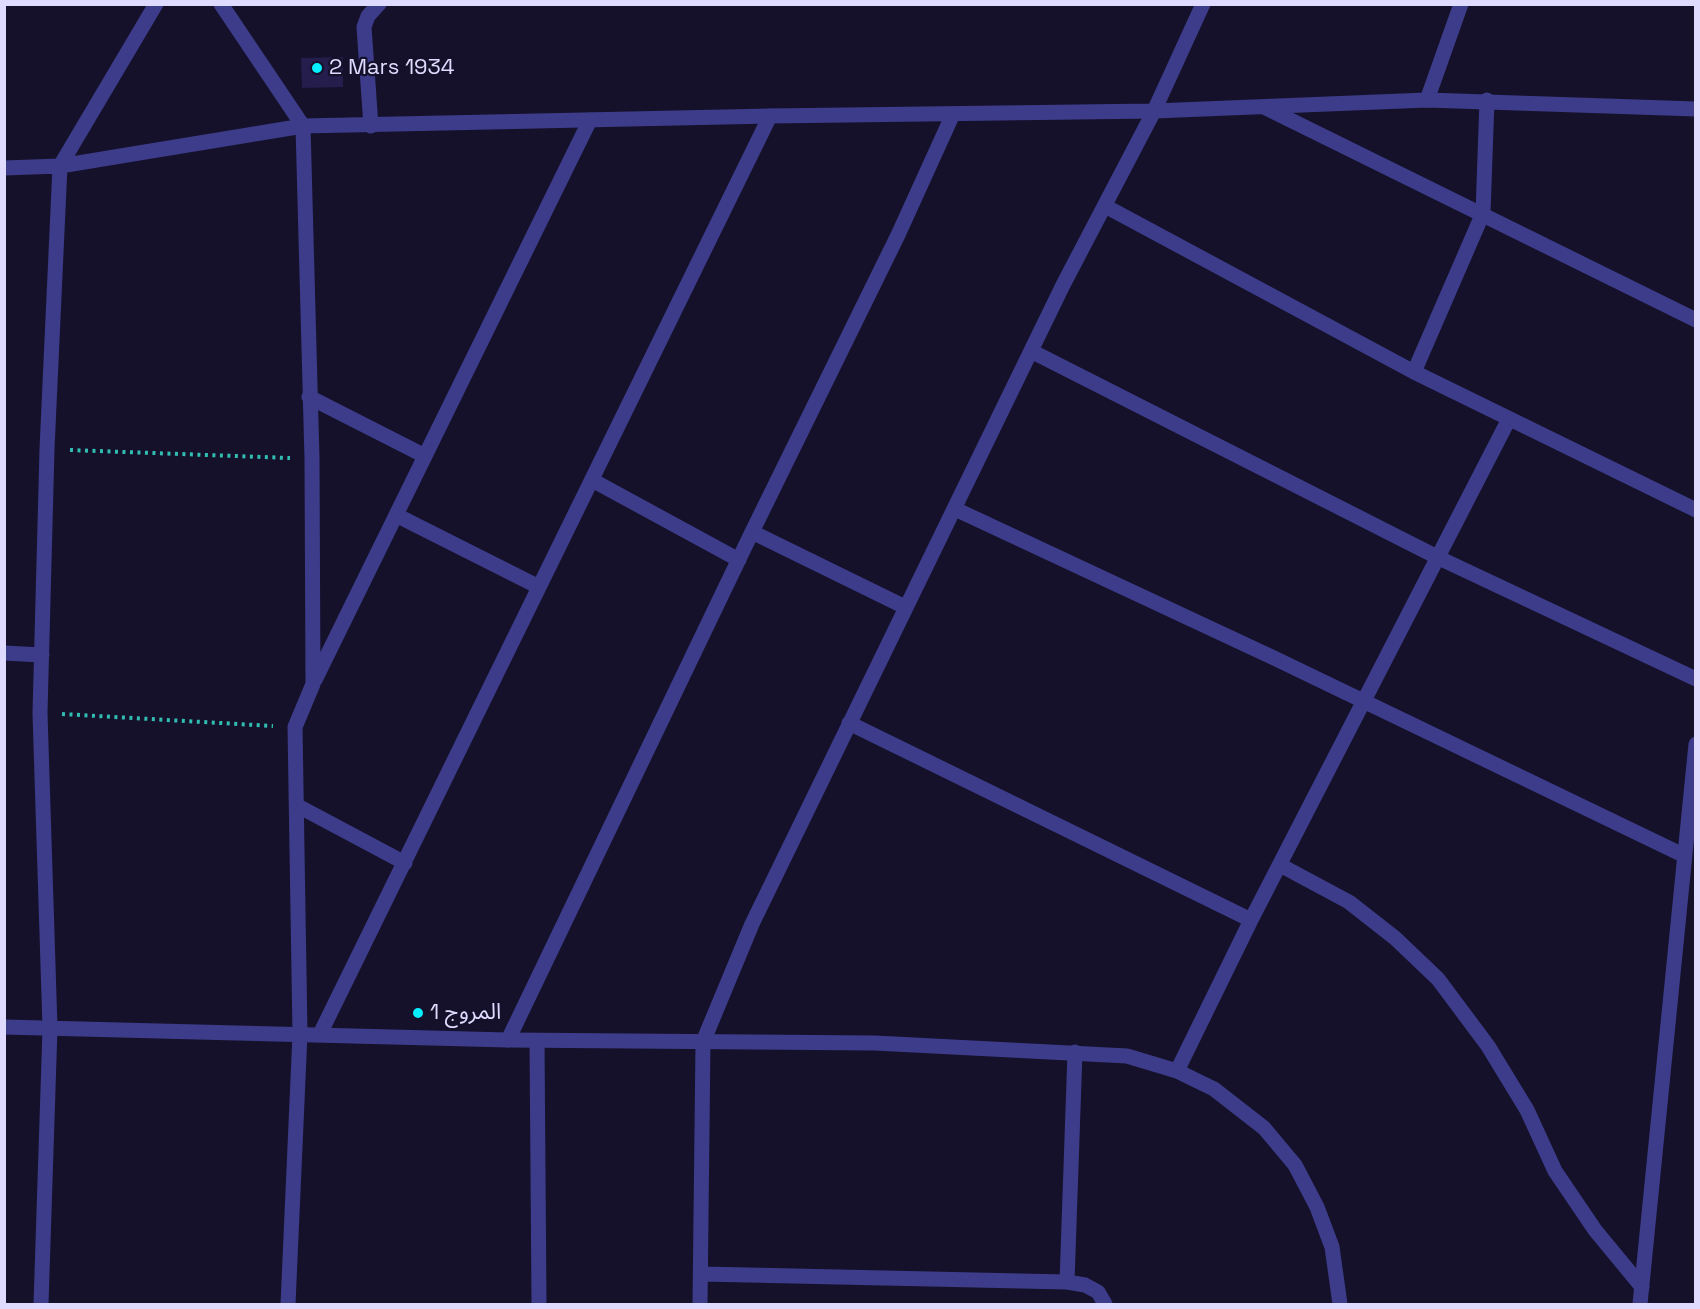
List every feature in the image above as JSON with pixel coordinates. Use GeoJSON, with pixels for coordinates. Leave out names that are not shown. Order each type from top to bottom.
{"type":"FeatureCollection","features":[{"type":"Feature","properties":{"kind":"street"},"geometry":{"type":"LineString","coordinates":[[40,1305],[50,1028],[40,712],[47,449],[60,166],[156,4]]}},
{"type":"Feature","properties":{"kind":"street"},"geometry":{"type":"LineString","coordinates":[[221,4],[303,126],[312,459],[313,684]]}},
{"type":"Feature","properties":{"kind":"street"},"geometry":{"type":"LineString","coordinates":[[371,126],[364,27],[368,16],[379,4]]}},
{"type":"Feature","properties":{"kind":"street"},"geometry":{"type":"LineString","coordinates":[[700,1305],[703,1042],[752,924],[1031,351],[1154,111],[1203,4]]}},
{"type":"Feature","properties":{"kind":"street"},"geometry":{"type":"LineString","coordinates":[[1427,100],[1461,4]]}},
{"type":"Feature","properties":{"kind":"street"},"geometry":{"type":"LineString","coordinates":[[4,168],[60,166],[303,126],[1154,111],[1427,100],[1695,108]]}},
{"type":"Feature","properties":{"kind":"street"},"geometry":{"type":"LineString","coordinates":[[1414,372],[1483,213],[1487,100]]}},
{"type":"Feature","properties":{"kind":"street"},"geometry":{"type":"LineString","coordinates":[[1264,107],[1483,213],[1695,320]]}},
{"type":"Feature","properties":{"kind":"street"},"geometry":{"type":"LineString","coordinates":[[508,1040],[752,532],[898,235],[953,114]]}},
{"type":"Feature","properties":{"kind":"street"},"geometry":{"type":"LineString","coordinates":[[320,1034],[770,116]]}},
{"type":"Feature","properties":{"kind":"street"},"geometry":{"type":"LineString","coordinates":[[288,1305],[300,1034],[295,727],[313,684],[590,120]]}},
{"type":"Feature","properties":{"kind":"street"},"geometry":{"type":"LineString","coordinates":[[1105,206],[1414,372],[1695,510]]}},
{"type":"Feature","properties":{"kind":"street"},"geometry":{"type":"LineString","coordinates":[[1031,351],[1439,558],[1695,679]]}},
{"type":"Feature","properties":{"kind":"street"},"geometry":{"type":"LineString","coordinates":[[309,398],[425,456]]}},
{"type":"Feature","properties":{"kind":"street"},"geometry":{"type":"LineString","coordinates":[[1177,1071],[1251,920],[1509,419]]}},
{"type":"Feature","properties":{"kind":"street"},"geometry":{"type":"LineString","coordinates":[[592,480],[739,560]]}},
{"type":"Feature","properties":{"kind":"street"},"geometry":{"type":"LineString","coordinates":[[955,510],[1274,658],[1363,703],[1683,855]]}},
{"type":"Feature","properties":{"kind":"street"},"geometry":{"type":"LineString","coordinates":[[396,515],[539,587]]}},
{"type":"Feature","properties":{"kind":"street"},"geometry":{"type":"LineString","coordinates":[[752,532],[905,608]]}},
{"type":"Feature","properties":{"kind":"street"},"geometry":{"type":"LineString","coordinates":[[4,653],[42,655]]}},
{"type":"Feature","properties":{"kind":"street"},"geometry":{"type":"LineString","coordinates":[[849,723],[1251,920]]}},
{"type":"Feature","properties":{"kind":"street"},"geometry":{"type":"LineString","coordinates":[[1640,1305],[1695,744]]}},
{"type":"Feature","properties":{"kind":"street"},"geometry":{"type":"LineString","coordinates":[[297,806],[405,863]]}},
{"type":"Feature","properties":{"kind":"street"},"geometry":{"type":"LineString","coordinates":[[1280,865],[1349,902],[1395,938],[1438,979],[1488,1046],[1527,1110],[1555,1171],[1595,1230],[1642,1287]]}},
{"type":"Feature","properties":{"kind":"street"},"geometry":{"type":"LineString","coordinates":[[4,1027],[537,1041],[875,1043],[1127,1056],[1177,1071],[1214,1089],[1264,1128],[1295,1165],[1317,1207],[1332,1247],[1340,1305]]}},
{"type":"Feature","properties":{"kind":"street"},"geometry":{"type":"LineString","coordinates":[[537,1041],[539,1305]]}},
{"type":"Feature","properties":{"kind":"street"},"geometry":{"type":"LineString","coordinates":[[1067,1282],[1074,1052]]}},
{"type":"Feature","properties":{"kind":"street"},"geometry":{"type":"LineString","coordinates":[[702,1274],[1067,1282],[1085,1285],[1098,1292],[1105,1305]]}},
{"type":"Feature","properties":{"kind":"path"},"geometry":{"type":"LineString","coordinates":[[47,449],[312,459]]}},
{"type":"Feature","properties":{"kind":"path"},"geometry":{"type":"LineString","coordinates":[[40,712],[295,727]]}},
{"type":"Feature","properties":{"kind":"building"},"geometry":{"type":"Polygon","coordinates":[[[343,57],[343,87],[302,88],[301,58],[343,57]]]}},
{"type":"Feature","properties":{"kind":"place","name":"2 Mars 1934"},"geometry":{"type":"Point","coordinates":[317,68]}},
{"type":"Feature","properties":{"kind":"place","name":"المروج 1"},"geometry":{"type":"Point","coordinates":[418,1013]}}]}
